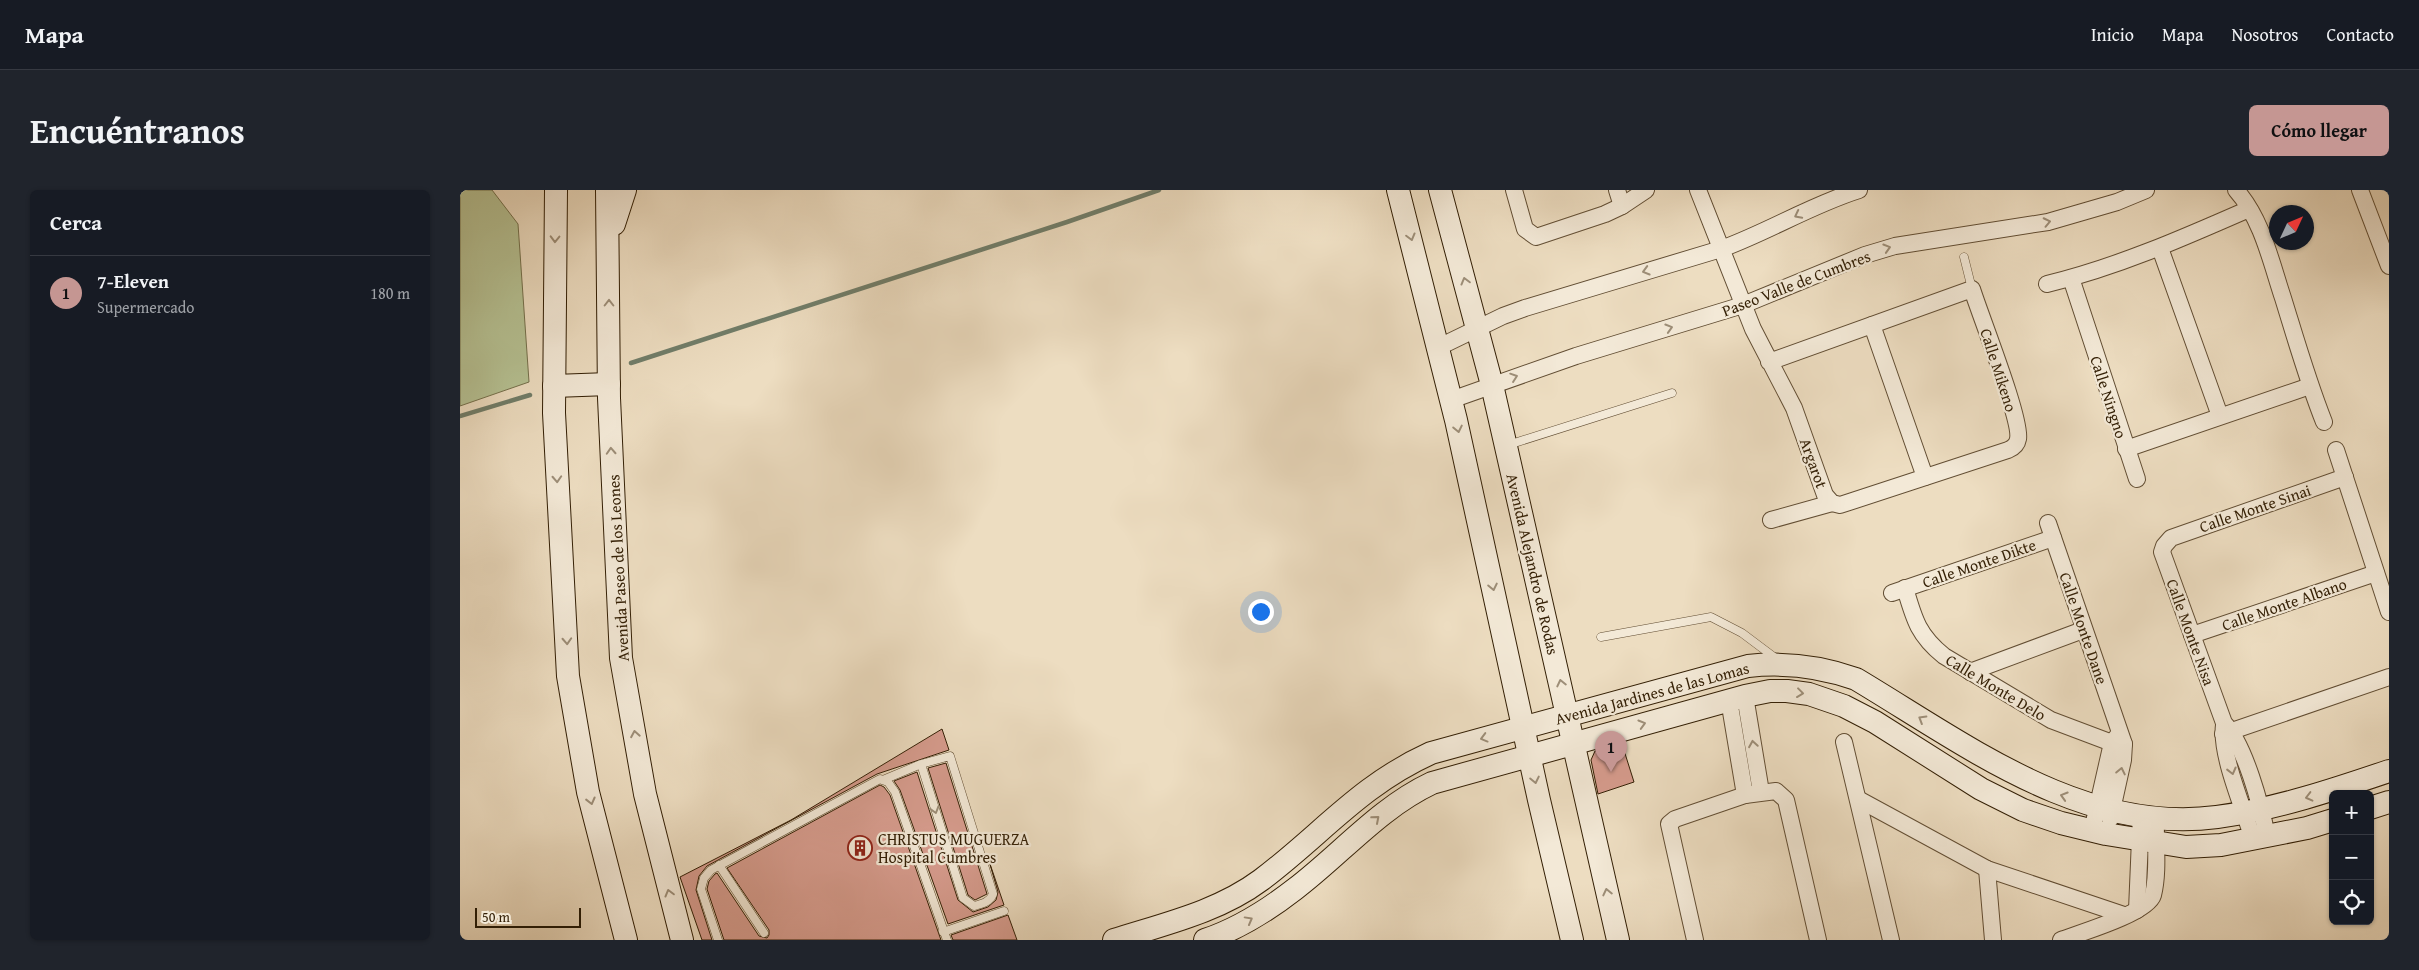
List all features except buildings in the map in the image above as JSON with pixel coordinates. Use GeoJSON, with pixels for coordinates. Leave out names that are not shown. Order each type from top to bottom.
{"type":"FeatureCollection","features":[{"type":"Feature","properties":{"kind":"street","name":"Avenida Paseo de los Leones"},"geometry":{"type":"LineString","coordinates":[[608,190],[609,384],[621,658],[645,794],[682,940]]}},
{"type":"Feature","properties":{"kind":"street"},"geometry":{"type":"LineString","coordinates":[[609,236],[625,190]]}},
{"type":"Feature","properties":{"kind":"street"},"geometry":{"type":"LineString","coordinates":[[1398,190],[1452,400],[1572,940]]}},
{"type":"Feature","properties":{"kind":"street","name":"Avenida Alejandro de Rodas"},"geometry":{"type":"LineString","coordinates":[[1440,190],[1492,385],[1618,940]]}},
{"type":"Feature","properties":{"kind":"street"},"geometry":{"type":"LineString","coordinates":[[1514,190],[1525,229],[1532,236],[1542,237],[1622,206],[1646,190]]}},
{"type":"Feature","properties":{"kind":"street"},"geometry":{"type":"LineString","coordinates":[[1617,190],[1622,206]]}},
{"type":"Feature","properties":{"kind":"street","name":"Argarot"},"geometry":{"type":"LineString","coordinates":[[1698,190],[1743,305],[1769,362],[1794,408],[1825,495],[1832,503],[1840,505],[2011,448]]}},
{"type":"Feature","properties":{"kind":"street"},"geometry":{"type":"LineString","coordinates":[[1439,347],[1503,316],[1534,305],[1721,249],[1751,238],[1826,202],[1859,190]]}},
{"type":"Feature","properties":{"kind":"street","name":"Paseo Valle de Cumbres"},"geometry":{"type":"LineString","coordinates":[[1452,400],[1576,356],[1743,305],[1864,255],[1895,246],[2048,222],[2117,202],[2146,190]]}},
{"type":"Feature","properties":{"kind":"street"},"geometry":{"type":"LineString","coordinates":[[2236,190],[2249,209],[2271,260],[2310,386],[2324,422]]}},
{"type":"Feature","properties":{"kind":"street"},"geometry":{"type":"LineString","coordinates":[[2360,190],[2389,266]]}},
{"type":"Feature","properties":{"kind":"street"},"geometry":{"type":"LineString","coordinates":[[553,196],[554,413],[568,676],[588,792],[626,940]]}},
{"type":"Feature","properties":{"kind":"street"},"geometry":{"type":"LineString","coordinates":[[2047,284],[2071,278],[2160,248],[2249,209]]}},
{"type":"Feature","properties":{"kind":"street"},"geometry":{"type":"LineString","coordinates":[[2160,248],[2220,416]]}},
{"type":"Feature","properties":{"kind":"street","name":"Calle Ningno"},"geometry":{"type":"LineString","coordinates":[[2071,278],[2126,449],[2310,386]]}},
{"type":"Feature","properties":{"kind":"street"},"geometry":{"type":"LineString","coordinates":[[1769,362],[1972,289]]}},
{"type":"Feature","properties":{"kind":"street","name":"Calle Mikeno"},"geometry":{"type":"LineString","coordinates":[[1972,289],[2017,428],[2018,440],[2011,448]]}},
{"type":"Feature","properties":{"kind":"street"},"geometry":{"type":"LineString","coordinates":[[1872,324],[1925,477]]}},
{"type":"Feature","properties":{"kind":"street"},"geometry":{"type":"LineString","coordinates":[[554,386],[609,384]]}},
{"type":"Feature","properties":{"kind":"street"},"geometry":{"type":"LineString","coordinates":[[2126,449],[2137,479]]}},
{"type":"Feature","properties":{"kind":"street"},"geometry":{"type":"LineString","coordinates":[[2336,450],[2389,612]]}},
{"type":"Feature","properties":{"kind":"street","name":"Calle Monte Sinai"},"geometry":{"type":"LineString","coordinates":[[2167,542],[2171,538],[2345,477]]}},
{"type":"Feature","properties":{"kind":"street"},"geometry":{"type":"LineString","coordinates":[[1771,520],[1832,503]]}},
{"type":"Feature","properties":{"kind":"street","name":"Calle Monte Dikte"},"geometry":{"type":"LineString","coordinates":[[1898,590],[2050,531]]}},
{"type":"Feature","properties":{"kind":"street","name":"Calle Monte Dane"},"geometry":{"type":"LineString","coordinates":[[2050,531],[2112,707],[2123,760],[2106,808],[2100,833]]}},
{"type":"Feature","properties":{"kind":"street","name":"Calle Monte Nisa"},"geometry":{"type":"LineString","coordinates":[[2167,542],[2162,552],[2226,729],[2260,838]]}},
{"type":"Feature","properties":{"kind":"street","name":"Calle Monte Albano"},"geometry":{"type":"LineString","coordinates":[[2192,635],[2376,573]]}},
{"type":"Feature","properties":{"kind":"street","name":"Calle Monte Delo"},"geometry":{"type":"LineString","coordinates":[[1898,590],[1925,640],[1944,656],[2051,720],[2118,740]]}},
{"type":"Feature","properties":{"kind":"street"},"geometry":{"type":"LineString","coordinates":[[1970,672],[2084,630]]}},
{"type":"Feature","properties":{"kind":"street","name":"Avenida Jardines de las Lomas"},"geometry":{"type":"LineString","coordinates":[[1114,940],[1213,907],[1238,895],[1291,856],[1370,787],[1410,762],[1431,753],[1748,666],[1783,664],[1820,668],[1856,680],[2018,776],[2056,793],[2106,808],[2148,816],[2215,817],[2253,811],[2316,795],[2389,771]]}},
{"type":"Feature","properties":{"kind":"street"},"geometry":{"type":"LineString","coordinates":[[2226,729],[2389,677]]}},
{"type":"Feature","properties":{"kind":"street"},"geometry":{"type":"LineString","coordinates":[[1844,706],[1856,680]]}},
{"type":"Feature","properties":{"kind":"street","name":"Avenida Jardines de las Lomas"},"geometry":{"type":"LineString","coordinates":[[1205,940],[1232,929],[1277,902],[1387,810],[1415,791],[1449,777],[1737,698],[1770,691],[1809,694],[1844,706],[1875,722],[1981,789],[2023,810],[2061,823],[2100,833],[2186,847],[2221,845],[2260,838],[2329,821]]}},
{"type":"Feature","properties":{"kind":"street"},"geometry":{"type":"LineString","coordinates":[[1737,698],[1753,793]]}},
{"type":"Feature","properties":{"kind":"street"},"geometry":{"type":"LineString","coordinates":[[1844,742],[1891,940]]}},
{"type":"Feature","properties":{"kind":"street"},"geometry":{"type":"LineString","coordinates":[[1695,940],[1668,824],[1675,819],[1753,793],[1776,791],[1786,800],[1818,940]]}},
{"type":"Feature","properties":{"kind":"street"},"geometry":{"type":"LineString","coordinates":[[1858,799],[1987,869],[2130,913]]}},
{"type":"Feature","properties":{"kind":"street"},"geometry":{"type":"LineString","coordinates":[[2374,807],[2389,802]]}},
{"type":"Feature","properties":{"kind":"street"},"geometry":{"type":"LineString","coordinates":[[2130,913],[2147,842],[2148,816]]}},
{"type":"Feature","properties":{"kind":"street"},"geometry":{"type":"LineString","coordinates":[[1987,869],[1993,940]]}},
{"type":"Feature","properties":{"kind":"street"},"geometry":{"type":"LineString","coordinates":[[2061,940],[2130,913]]}},
{"type":"Feature","properties":{"kind":"lane"},"geometry":{"type":"LineString","coordinates":[[1964,257],[1972,289]]}},
{"type":"Feature","properties":{"kind":"lane"},"geometry":{"type":"LineString","coordinates":[[1506,445],[1672,393]]}},
{"type":"Feature","properties":{"kind":"lane"},"geometry":{"type":"LineString","coordinates":[[1601,637],[1711,617],[1742,633],[1783,664]]}},
{"type":"Feature","properties":{"kind":"lane"},"geometry":{"type":"LineString","coordinates":[[718,940],[701,889],[704,878],[711,870],[877,780],[882,780],[921,764],[950,756],[993,894],[990,899],[974,906],[963,898],[921,764]]}},
{"type":"Feature","properties":{"kind":"lane"},"geometry":{"type":"LineString","coordinates":[[882,780],[888,782],[894,792],[947,940]]}},
{"type":"Feature","properties":{"kind":"lane"},"geometry":{"type":"LineString","coordinates":[[719,866],[764,933]]}},
{"type":"Feature","properties":{"kind":"lane"},"geometry":{"type":"LineString","coordinates":[[943,932],[1004,911]]}},
{"type":"Feature","properties":{"kind":"green space"},"geometry":{"type":"Polygon","coordinates":[[[460,190],[492,190],[518,224],[529,382],[460,406],[460,190]]]}},
{"type":"Feature","properties":{"kind":"waterway"},"geometry":{"type":"LineString","coordinates":[[631,363],[1067,222],[1159,190]]}},
{"type":"Feature","properties":{"kind":"waterway"},"geometry":{"type":"LineString","coordinates":[[460,416],[530,395]]}},
{"type":"Feature","properties":{"kind":"place","name":"7-Eleven"},"geometry":{"type":"Point","coordinates":[1611,772]}},
{"type":"Feature","properties":{"kind":"place","name":"CHRISTUS MUGUERZA Hospital Cumbres"},"geometry":{"type":"Point","coordinates":[860,848]}}]}
